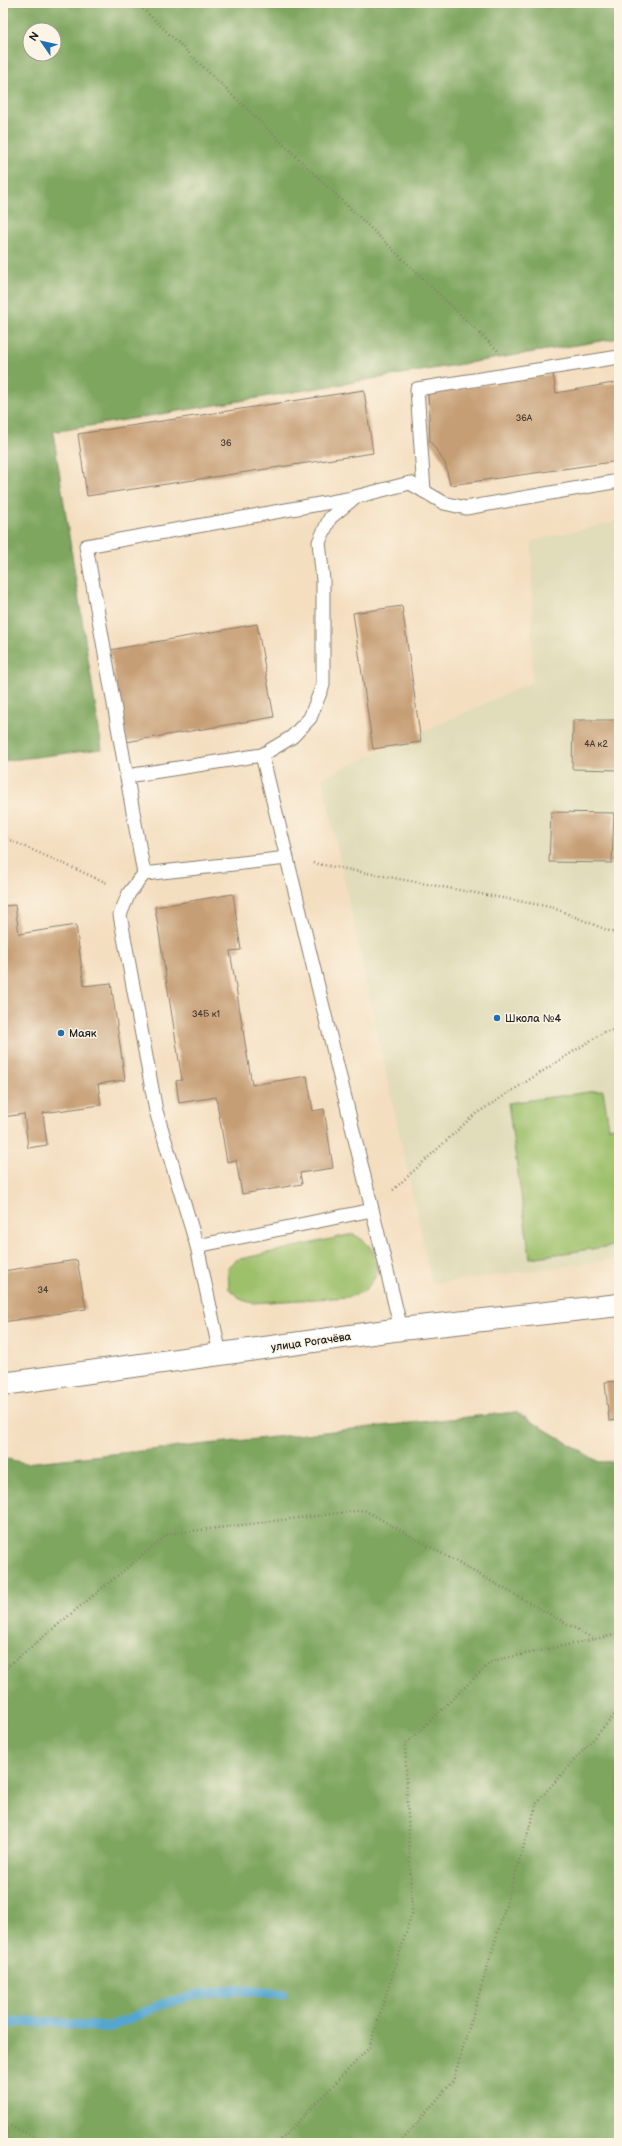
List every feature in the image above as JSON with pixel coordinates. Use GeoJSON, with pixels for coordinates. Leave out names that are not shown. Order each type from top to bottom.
{"type":"FeatureCollection","features":[{"type":"Feature","properties":{"kind":"street","name":"улица Рогачёва"},"geometry":{"type":"LineString","coordinates":[[3,1384],[401,1329],[619,1305]]}},
{"type":"Feature","properties":{"kind":"lane"},"geometry":{"type":"LineString","coordinates":[[424,491],[417,389],[619,356]]}},
{"type":"Feature","properties":{"kind":"lane"},"geometry":{"type":"LineString","coordinates":[[144,874],[86,546],[355,497],[410,483],[444,503],[466,508],[619,481]]}},
{"type":"Feature","properties":{"kind":"lane"},"geometry":{"type":"LineString","coordinates":[[127,776],[262,755],[292,737],[310,718],[323,685],[323,580],[319,542],[330,518],[355,497]]}},
{"type":"Feature","properties":{"kind":"lane"},"geometry":{"type":"LineString","coordinates":[[262,755],[401,1329]]}},
{"type":"Feature","properties":{"kind":"lane"},"geometry":{"type":"LineString","coordinates":[[220,1354],[198,1246],[156,1111],[120,915],[129,893],[144,874],[287,858]]}},
{"type":"Feature","properties":{"kind":"lane"},"geometry":{"type":"LineString","coordinates":[[198,1246],[372,1210]]}},
{"type":"Feature","properties":{"kind":"path"},"geometry":{"type":"LineString","coordinates":[[137,3],[520,372]]}},
{"type":"Feature","properties":{"kind":"path"},"geometry":{"type":"LineString","coordinates":[[3,837],[129,893]]}},
{"type":"Feature","properties":{"kind":"path"},"geometry":{"type":"LineString","coordinates":[[287,858],[552,907],[619,935]]}},
{"type":"Feature","properties":{"kind":"path"},"geometry":{"type":"LineString","coordinates":[[372,1210],[474,1115],[604,1032],[619,1029]]}},
{"type":"Feature","properties":{"kind":"path"},"geometry":{"type":"LineString","coordinates":[[3,1670],[168,1534],[364,1510],[595,1639]]}},
{"type":"Feature","properties":{"kind":"path"},"geometry":{"type":"LineString","coordinates":[[278,2143],[369,2048],[412,1914],[405,1745],[492,1661],[619,1634]]}},
{"type":"Feature","properties":{"kind":"path"},"geometry":{"type":"LineString","coordinates":[[400,2143],[453,2081],[537,1802],[619,1710]]}},
{"type":"Feature","properties":{"kind":"path"},"geometry":{"type":"LineString","coordinates":[[3,2123],[49,2143]]}},
{"type":"Feature","properties":{"kind":"shaded area","name":"Школа №4"},"geometry":{"type":"Polygon","coordinates":[[[619,521],[619,1259],[432,1284],[322,778],[532,682],[532,541],[619,521]]]}},
{"type":"Feature","properties":{"kind":"green space"},"geometry":{"type":"Polygon","coordinates":[[[3,3],[619,3],[619,338],[53,432],[102,749],[3,761],[3,3]]]}},
{"type":"Feature","properties":{"kind":"green space"},"geometry":{"type":"Polygon","coordinates":[[[603,1090],[609,1128],[619,1126],[619,1245],[530,1258],[508,1103],[603,1090]]]}},
{"type":"Feature","properties":{"kind":"green space"},"geometry":{"type":"Polygon","coordinates":[[[353,1234],[369,1245],[374,1254],[377,1265],[378,1273],[365,1291],[349,1297],[252,1303],[242,1300],[229,1289],[228,1267],[236,1260],[353,1234]]]}},
{"type":"Feature","properties":{"kind":"green space"},"geometry":{"type":"Polygon","coordinates":[[[516,1412],[599,1462],[619,1461],[619,2143],[3,2143],[3,1458],[25,1463],[516,1412]]]}},
{"type":"Feature","properties":{"kind":"building"},"geometry":{"type":"Polygon","coordinates":[[[553,374],[556,393],[619,382],[619,461],[450,485],[445,463],[430,441],[428,394],[553,374]]]}},
{"type":"Feature","properties":{"kind":"building"},"geometry":{"type":"Polygon","coordinates":[[[364,390],[373,453],[87,496],[78,434],[364,390]]]}},
{"type":"Feature","properties":{"kind":"building"},"geometry":{"type":"Polygon","coordinates":[[[402,606],[421,742],[373,749],[353,613],[402,606]]]}},
{"type":"Feature","properties":{"kind":"building"},"geometry":{"type":"Polygon","coordinates":[[[257,624],[274,717],[126,742],[110,650],[257,624]]]}},
{"type":"Feature","properties":{"kind":"building"},"geometry":{"type":"Polygon","coordinates":[[[573,720],[619,720],[619,770],[572,769],[573,720]]]}},
{"type":"Feature","properties":{"kind":"building"},"geometry":{"type":"Polygon","coordinates":[[[551,812],[614,813],[612,863],[549,862],[551,812]]]}},
{"type":"Feature","properties":{"kind":"building"},"geometry":{"type":"Polygon","coordinates":[[[233,894],[241,950],[230,951],[252,1085],[307,1076],[313,1111],[324,1109],[333,1168],[300,1173],[302,1184],[242,1194],[236,1160],[227,1162],[216,1097],[179,1103],[176,1081],[182,1080],[155,907],[233,894]]]}},
{"type":"Feature","properties":{"kind":"building","name":"Маяк"},"geometry":{"type":"Polygon","coordinates":[[[15,905],[19,934],[76,925],[84,986],[111,983],[125,1080],[98,1084],[101,1105],[43,1113],[47,1145],[28,1148],[24,1114],[3,1117],[3,906],[15,905]]]}},
{"type":"Feature","properties":{"kind":"building"},"geometry":{"type":"Polygon","coordinates":[[[77,1260],[86,1309],[3,1322],[3,1271],[77,1260]]]}},
{"type":"Feature","properties":{"kind":"building"},"geometry":{"type":"Polygon","coordinates":[[[619,1381],[619,1420],[609,1421],[605,1382],[619,1381]]]}},
{"type":"Feature","properties":{"kind":"waterway"},"geometry":{"type":"LineString","coordinates":[[3,2022],[51,2022],[110,2027],[165,2003],[201,1994],[237,1990],[283,1994]]}},
{"type":"Feature","properties":{"kind":"place","name":"Школа №4"},"geometry":{"type":"Point","coordinates":[497,1018]}},
{"type":"Feature","properties":{"kind":"place","name":"Маяк"},"geometry":{"type":"Point","coordinates":[61,1033]}}]}
